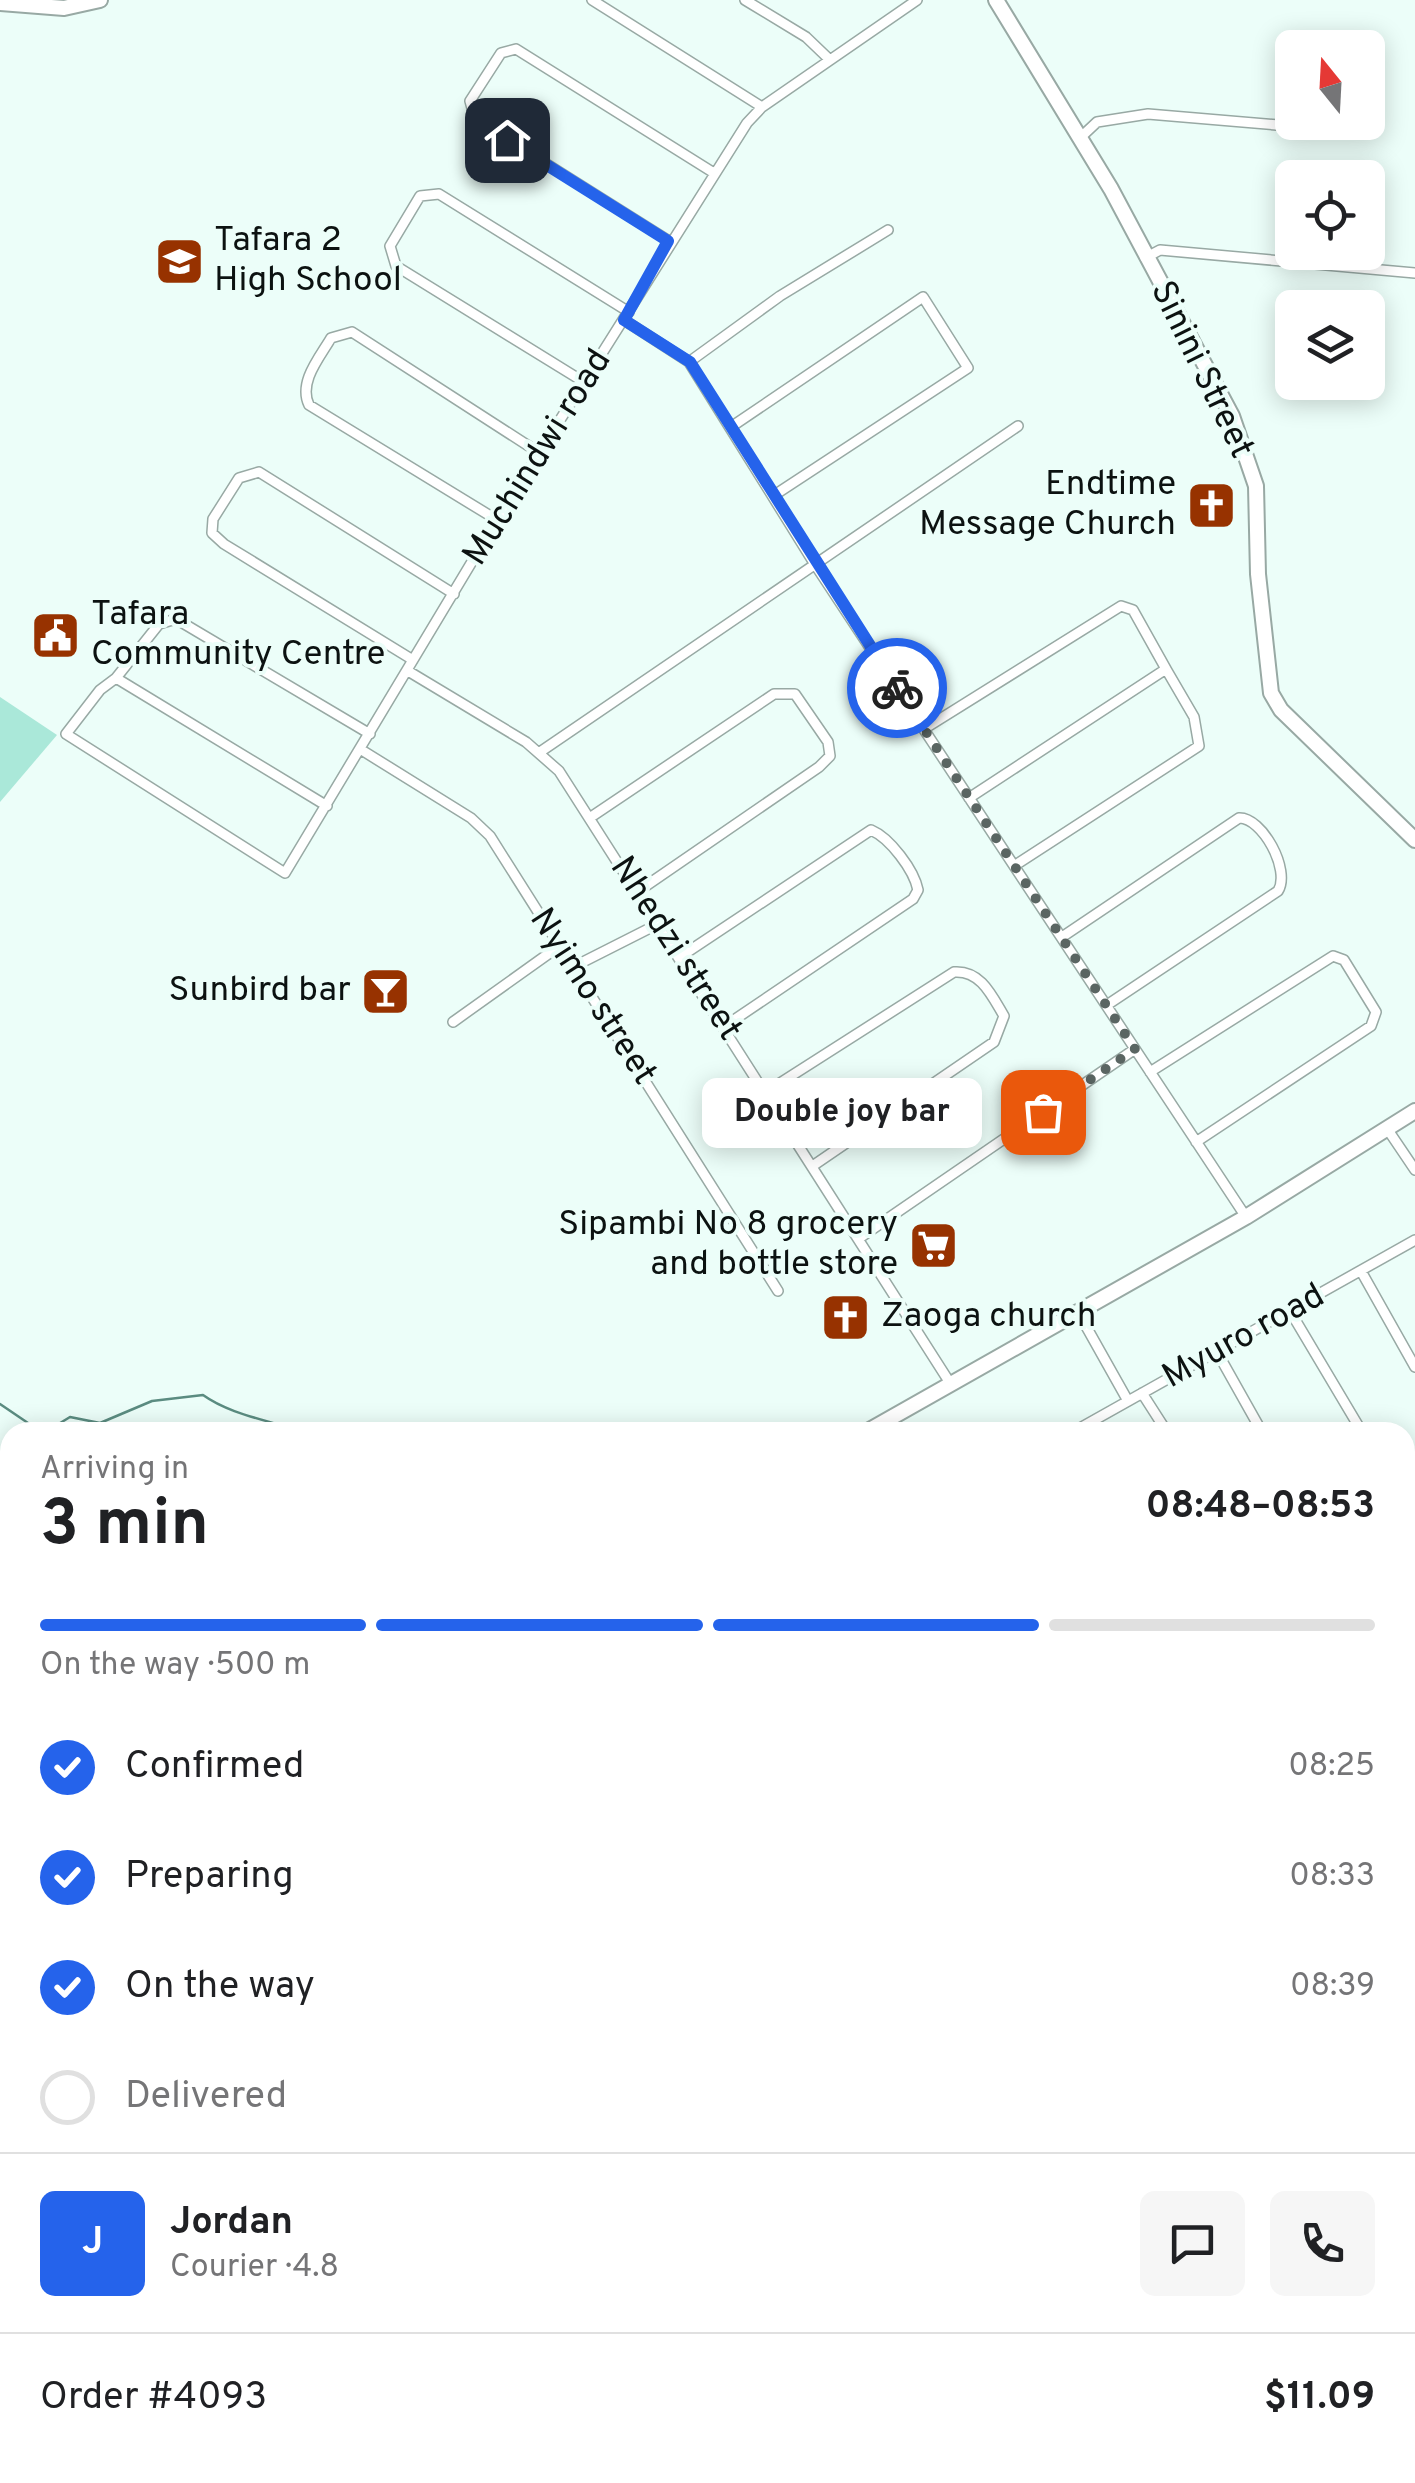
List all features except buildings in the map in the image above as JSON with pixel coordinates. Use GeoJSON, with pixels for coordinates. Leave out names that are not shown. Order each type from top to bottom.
{"type":"FeatureCollection","features":[{"type":"Feature","properties":{"kind":"street"},"geometry":{"type":"LineString","coordinates":[[0,3],[64,8],[100,0]]}},
{"type":"Feature","properties":{"kind":"street"},"geometry":{"type":"LineString","coordinates":[[592,0],[762,107]]}},
{"type":"Feature","properties":{"kind":"street"},"geometry":{"type":"LineString","coordinates":[[744,0],[806,37],[830,60]]}},
{"type":"Feature","properties":{"kind":"street","name":"Muchindwi road"},"geometry":{"type":"LineString","coordinates":[[116,678],[100,690],[66,734],[285,872],[497,520],[627,316],[668,241],[762,107],[916,0]]}},
{"type":"Feature","properties":{"kind":"street","name":"Sinini Street"},"geometry":{"type":"LineString","coordinates":[[996,0],[1081,137],[1232,416],[1256,486],[1258,574],[1271,693],[1281,710],[1415,840]]}},
{"type":"Feature","properties":{"kind":"street"},"geometry":{"type":"LineString","coordinates":[[668,241],[474,119],[470,101],[500,53],[516,49],[714,174]]}},
{"type":"Feature","properties":{"kind":"street"},"geometry":{"type":"LineString","coordinates":[[1081,137],[1098,122],[1148,114],[1275,125]]}},
{"type":"Feature","properties":{"kind":"street"},"geometry":{"type":"LineString","coordinates":[[584,382],[396,266],[390,246],[420,196],[439,194],[627,316],[690,362],[816,566],[1246,1217]]}},
{"type":"Feature","properties":{"kind":"street"},"geometry":{"type":"LineString","coordinates":[[690,362],[780,296],[888,230]]}},
{"type":"Feature","properties":{"kind":"street"},"geometry":{"type":"LineString","coordinates":[[1146,258],[1160,250],[1415,273]]}},
{"type":"Feature","properties":{"kind":"street"},"geometry":{"type":"LineString","coordinates":[[731,427],[923,297],[968,368],[774,496]]}},
{"type":"Feature","properties":{"kind":"street"},"geometry":{"type":"LineString","coordinates":[[497,520],[309,404],[304,396],[306,382],[331,338],[352,332],[541,454]]}},
{"type":"Feature","properties":{"kind":"street"},"geometry":{"type":"LineString","coordinates":[[540,752],[1018,426]]}},
{"type":"Feature","properties":{"kind":"street"},"geometry":{"type":"LineString","coordinates":[[414,660],[224,544],[212,533],[212,519],[239,478],[259,472],[454,594]]}},
{"type":"Feature","properties":{"kind":"street"},"geometry":{"type":"LineString","coordinates":[[924,729],[1121,606],[1133,610],[1194,717],[1199,746],[1014,866]]}},
{"type":"Feature","properties":{"kind":"street"},"geometry":{"type":"LineString","coordinates":[[326,806],[116,678],[158,624],[176,618],[370,734]]}},
{"type":"Feature","properties":{"kind":"street"},"geometry":{"type":"LineString","coordinates":[[970,798],[1166,669]]}},
{"type":"Feature","properties":{"kind":"street","name":"Nhedzi street"},"geometry":{"type":"LineString","coordinates":[[408,672],[540,752],[591,817],[950,1384]]}},
{"type":"Feature","properties":{"kind":"street"},"geometry":{"type":"LineString","coordinates":[[591,817],[774,694],[796,694],[828,742],[830,756],[819,767],[637,892]]}},
{"type":"Feature","properties":{"kind":"street","name":"Nyimo street"},"geometry":{"type":"LineString","coordinates":[[360,749],[480,826],[778,1291]]}},
{"type":"Feature","properties":{"kind":"street"},"geometry":{"type":"LineString","coordinates":[[1062,938],[1239,818],[1256,825],[1282,870],[1278,891],[1107,1005]]}},
{"type":"Feature","properties":{"kind":"street"},"geometry":{"type":"LineString","coordinates":[[680,957],[871,830],[880,834],[916,879],[918,890],[912,899],[724,1026]]}},
{"type":"Feature","properties":{"kind":"street"},"geometry":{"type":"LineString","coordinates":[[573,967],[658,924]]}},
{"type":"Feature","properties":{"kind":"street"},"geometry":{"type":"LineString","coordinates":[[453,1022],[558,947]]}},
{"type":"Feature","properties":{"kind":"street"},"geometry":{"type":"LineString","coordinates":[[1150,1072],[1332,956],[1344,960],[1376,1012],[1371,1026],[1196,1142]]}},
{"type":"Feature","properties":{"kind":"street"},"geometry":{"type":"LineString","coordinates":[[766,1092],[954,972],[964,971],[983,983],[1004,1016],[994,1042],[814,1165]]}},
{"type":"Feature","properties":{"kind":"street"},"geometry":{"type":"LineString","coordinates":[[860,1237],[1135,1049]]}},
{"type":"Feature","properties":{"kind":"street"},"geometry":{"type":"LineString","coordinates":[[884,1422],[1246,1217],[1415,1111]]}},
{"type":"Feature","properties":{"kind":"street"},"geometry":{"type":"LineString","coordinates":[[1388,1130],[1410,1152],[1415,1170]]}},
{"type":"Feature","properties":{"kind":"street","name":"Myuro road"},"geometry":{"type":"LineString","coordinates":[[1091,1422],[1415,1240]]}},
{"type":"Feature","properties":{"kind":"street"},"geometry":{"type":"LineString","coordinates":[[1361,1271],[1415,1367]]}},
{"type":"Feature","properties":{"kind":"street"},"geometry":{"type":"LineString","coordinates":[[1290,1310],[1356,1422]]}},
{"type":"Feature","properties":{"kind":"street"},"geometry":{"type":"LineString","coordinates":[[1078,1312],[1128,1401]]}},
{"type":"Feature","properties":{"kind":"street"},"geometry":{"type":"LineString","coordinates":[[1217,1352],[1256,1422]]}},
{"type":"Feature","properties":{"kind":"street"},"geometry":{"type":"LineString","coordinates":[[1142,1394],[1160,1422]]}},
{"type":"Feature","properties":{"kind":"green space"},"geometry":{"type":"Polygon","coordinates":[[[0,697],[57,735],[0,802],[0,697]]]}},
{"type":"Feature","properties":{"kind":"waterway"},"geometry":{"type":"LineString","coordinates":[[102,1422],[152,1401],[203,1395],[270,1422]]}},
{"type":"Feature","properties":{"kind":"waterway"},"geometry":{"type":"LineString","coordinates":[[0,1404],[27,1422]]}},
{"type":"Feature","properties":{"kind":"waterway"},"geometry":{"type":"LineString","coordinates":[[62,1422],[70,1417],[95,1422]]}},
{"type":"Feature","properties":{"kind":"way so far"},"geometry":{"type":"LineString","coordinates":[[897,688],[1135,1049],[1043,1112]]}},
{"type":"Feature","properties":{"kind":"place","name":"Tafara 2 High School"},"geometry":{"type":"Point","coordinates":[179,261]}},
{"type":"Feature","properties":{"kind":"place","name":"Endtime Message Church"},"geometry":{"type":"Point","coordinates":[1211,505]}},
{"type":"Feature","properties":{"kind":"place","name":"Tafara Community Centre"},"geometry":{"type":"Point","coordinates":[56,635]}},
{"type":"Feature","properties":{"kind":"place","name":"Sunbird bar"},"geometry":{"type":"Point","coordinates":[386,991]}},
{"type":"Feature","properties":{"kind":"place","name":"Double joy bar"},"geometry":{"type":"Point","coordinates":[1043,1112]}},
{"type":"Feature","properties":{"kind":"place","name":"Sipambi No 8 grocery and bottle store"},"geometry":{"type":"Point","coordinates":[933,1245]}},
{"type":"Feature","properties":{"kind":"place","name":"Zaoga church"},"geometry":{"type":"Point","coordinates":[846,1317]}},
{"type":"Feature","properties":{"kind":"route"},"geometry":{"type":"LineString","coordinates":[[507,140],[668,241],[624,320],[690,362],[897,688]]}}]}
